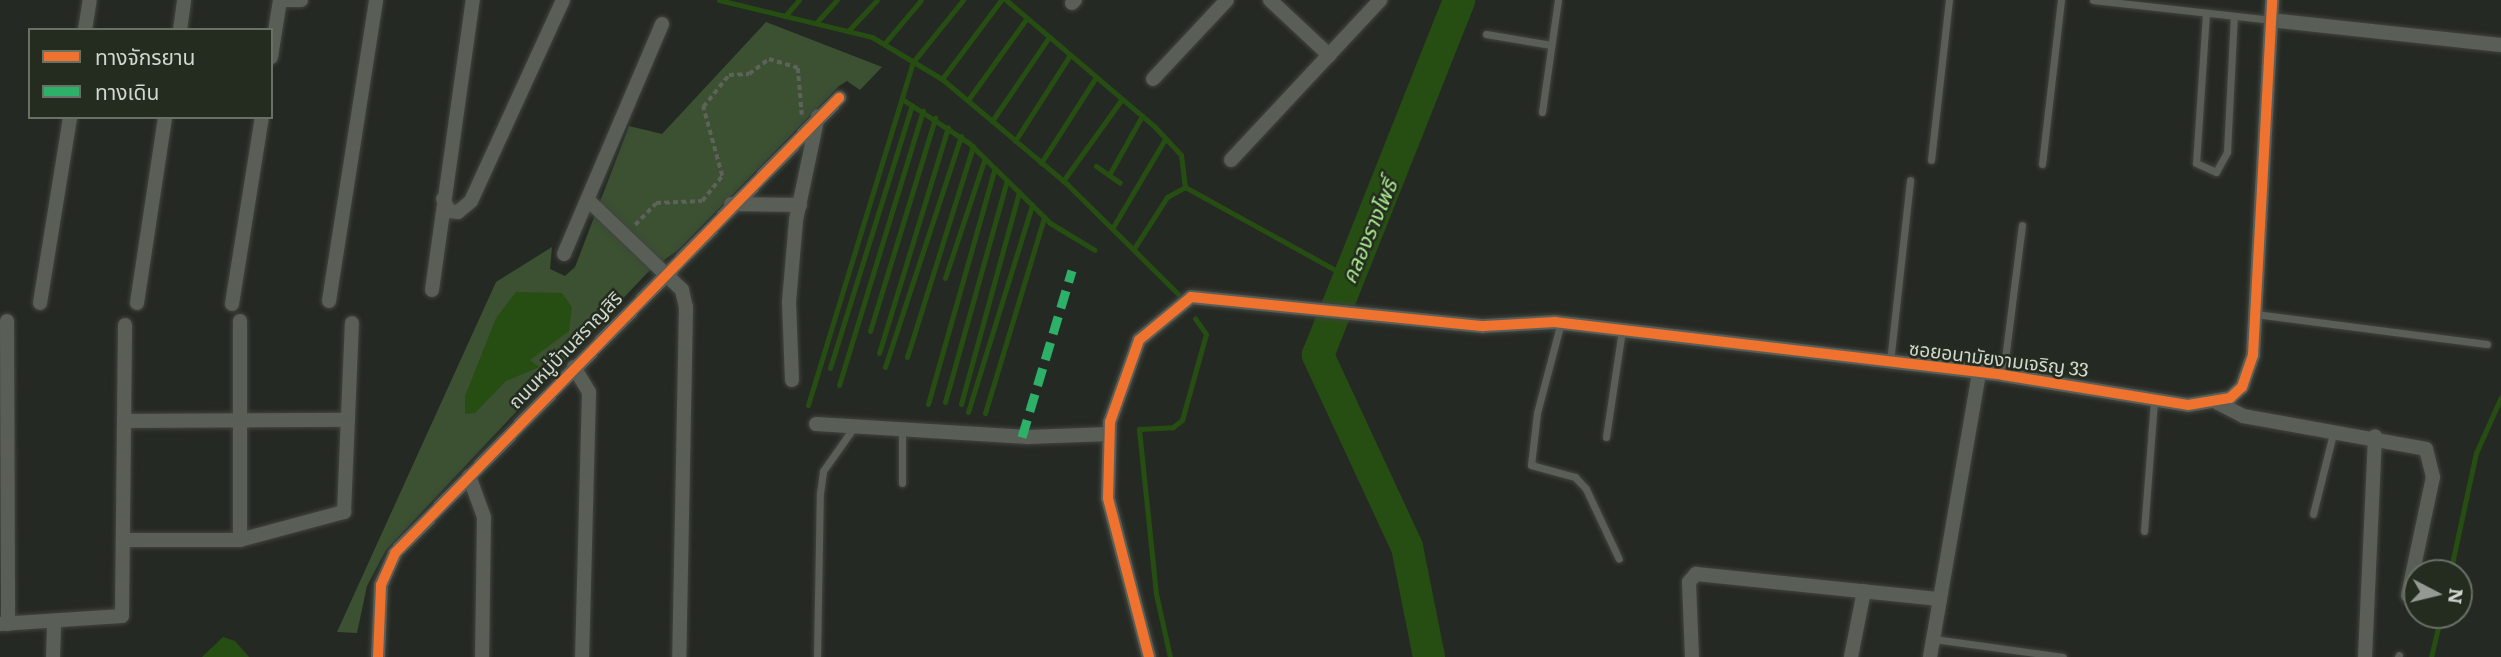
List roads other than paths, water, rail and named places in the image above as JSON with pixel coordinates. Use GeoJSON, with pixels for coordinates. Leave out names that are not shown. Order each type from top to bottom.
{"type":"FeatureCollection","features":[{"type":"Feature","properties":{"kind":"street"},"geometry":{"type":"LineString","coordinates":[[85,28],[90,0]]}},
{"type":"Feature","properties":{"kind":"street"},"geometry":{"type":"LineString","coordinates":[[180,28],[184,0]]}},
{"type":"Feature","properties":{"kind":"street"},"geometry":{"type":"LineString","coordinates":[[273,46],[281,0],[301,0]]}},
{"type":"Feature","properties":{"kind":"street"},"geometry":{"type":"LineString","coordinates":[[329,301],[376,0]]}},
{"type":"Feature","properties":{"kind":"street"},"geometry":{"type":"LineString","coordinates":[[432,290],[473,0]]}},
{"type":"Feature","properties":{"kind":"street"},"geometry":{"type":"LineString","coordinates":[[443,199],[449,211],[458,212],[471,201],[563,0]]}},
{"type":"Feature","properties":{"kind":"street"},"geometry":{"type":"LineString","coordinates":[[1153,79],[1227,0]]}},
{"type":"Feature","properties":{"kind":"street"},"geometry":{"type":"LineString","coordinates":[[1270,0],[1329,55]]}},
{"type":"Feature","properties":{"kind":"street"},"geometry":{"type":"LineString","coordinates":[[1231,160],[1380,0]]}},
{"type":"Feature","properties":{"kind":"street"},"geometry":{"type":"LineString","coordinates":[[2272,0],[2255,314],[2248,374],[2242,387],[2218,403],[2243,416],[2418,443],[2432,458],[2414,559]]}},
{"type":"Feature","properties":{"kind":"street"},"geometry":{"type":"LineString","coordinates":[[2270,20],[2501,45]]}},
{"type":"Feature","properties":{"kind":"street"},"geometry":{"type":"LineString","coordinates":[[564,254],[589,201],[662,24]]}},
{"type":"Feature","properties":{"kind":"street","name":"ถนนหมู่บ้านสราญสิริ"},"geometry":{"type":"LineString","coordinates":[[377,657],[386,568],[468,476],[663,272],[839,98]]}},
{"type":"Feature","properties":{"kind":"street"},"geometry":{"type":"LineString","coordinates":[[792,380],[789,302],[800,205],[818,116]]}},
{"type":"Feature","properties":{"kind":"street"},"geometry":{"type":"LineString","coordinates":[[40,303],[70,119]]}},
{"type":"Feature","properties":{"kind":"street"},"geometry":{"type":"LineString","coordinates":[[137,303],[165,119]]}},
{"type":"Feature","properties":{"kind":"street"},"geometry":{"type":"LineString","coordinates":[[232,304],[262,119]]}},
{"type":"Feature","properties":{"kind":"street"},"geometry":{"type":"LineString","coordinates":[[589,201],[682,290],[686,307],[680,657]]}},
{"type":"Feature","properties":{"kind":"street"},"geometry":{"type":"LineString","coordinates":[[731,204],[800,205]]}},
{"type":"Feature","properties":{"kind":"street","name":"ซอยอนามัยงามเจริญ 33"},"geometry":{"type":"LineString","coordinates":[[1149,657],[1108,498],[1109,434],[1122,374],[1139,340],[1167,311],[1191,296],[1214,295],[1308,311],[1484,326],[1561,322],[2003,375],[2154,399],[2218,403]]}},
{"type":"Feature","properties":{"kind":"street"},"geometry":{"type":"LineString","coordinates":[[7,321],[4,624],[122,616],[125,540],[125,325]]}},
{"type":"Feature","properties":{"kind":"street"},"geometry":{"type":"LineString","coordinates":[[240,321],[240,540]]}},
{"type":"Feature","properties":{"kind":"street"},"geometry":{"type":"LineString","coordinates":[[125,540],[240,540],[344,512],[352,323]]}},
{"type":"Feature","properties":{"kind":"street"},"geometry":{"type":"LineString","coordinates":[[574,367],[589,392],[582,657]]}},
{"type":"Feature","properties":{"kind":"street"},"geometry":{"type":"LineString","coordinates":[[1930,657],[1979,372]]}},
{"type":"Feature","properties":{"kind":"street"},"geometry":{"type":"LineString","coordinates":[[125,421],[348,420]]}},
{"type":"Feature","properties":{"kind":"street"},"geometry":{"type":"LineString","coordinates":[[816,425],[1050,438],[1109,434]]}},
{"type":"Feature","properties":{"kind":"street"},"geometry":{"type":"LineString","coordinates":[[2365,657],[2375,436]]}},
{"type":"Feature","properties":{"kind":"street"},"geometry":{"type":"LineString","coordinates":[[468,476],[484,517],[482,657]]}},
{"type":"Feature","properties":{"kind":"street"},"geometry":{"type":"LineString","coordinates":[[1692,657],[1690,576],[1940,599]]}},
{"type":"Feature","properties":{"kind":"street"},"geometry":{"type":"LineString","coordinates":[[1851,657],[1864,591]]}},
{"type":"Feature","properties":{"kind":"street"},"geometry":{"type":"LineString","coordinates":[[53,657],[54,622]]}},
{"type":"Feature","properties":{"kind":"lane"},"geometry":{"type":"LineString","coordinates":[[1542,112],[1558,0]]}},
{"type":"Feature","properties":{"kind":"lane"},"geometry":{"type":"LineString","coordinates":[[1931,160],[1950,0]]}},
{"type":"Feature","properties":{"kind":"lane"},"geometry":{"type":"LineString","coordinates":[[2042,164],[2062,0]]}},
{"type":"Feature","properties":{"kind":"lane"},"geometry":{"type":"LineString","coordinates":[[2093,0],[2270,20]]}},
{"type":"Feature","properties":{"kind":"lane"},"geometry":{"type":"LineString","coordinates":[[2206,13],[2196,163],[2216,172],[2227,152],[2234,16]]}},
{"type":"Feature","properties":{"kind":"lane"},"geometry":{"type":"LineString","coordinates":[[1486,34],[1551,45]]}},
{"type":"Feature","properties":{"kind":"lane"},"geometry":{"type":"LineString","coordinates":[[1889,363],[1910,180]]}},
{"type":"Feature","properties":{"kind":"lane"},"geometry":{"type":"LineString","coordinates":[[2003,375],[2022,225]]}},
{"type":"Feature","properties":{"kind":"lane"},"geometry":{"type":"LineString","coordinates":[[2255,314],[2487,344]]}},
{"type":"Feature","properties":{"kind":"lane"},"geometry":{"type":"LineString","coordinates":[[1561,322],[1536,413],[1531,465],[1575,477],[1586,488],[1619,559]]}},
{"type":"Feature","properties":{"kind":"lane"},"geometry":{"type":"LineString","coordinates":[[1606,437],[1622,330]]}},
{"type":"Feature","properties":{"kind":"lane"},"geometry":{"type":"LineString","coordinates":[[2144,531],[2154,399]]}},
{"type":"Feature","properties":{"kind":"lane"},"geometry":{"type":"LineString","coordinates":[[817,657],[823,471],[854,426]]}},
{"type":"Feature","properties":{"kind":"lane"},"geometry":{"type":"LineString","coordinates":[[902,429],[902,483]]}},
{"type":"Feature","properties":{"kind":"lane"},"geometry":{"type":"LineString","coordinates":[[2313,514],[2334,430]]}},
{"type":"Feature","properties":{"kind":"lane"},"geometry":{"type":"LineString","coordinates":[[1934,639],[2063,657]]}},
{"type":"Feature","properties":{"kind":"waterway"},"geometry":{"type":"LineString","coordinates":[[719,0],[872,37],[942,79],[1067,184],[1178,294]]}},
{"type":"Feature","properties":{"kind":"waterway"},"geometry":{"type":"LineString","coordinates":[[785,16],[799,0]]}},
{"type":"Feature","properties":{"kind":"waterway"},"geometry":{"type":"LineString","coordinates":[[816,23],[837,0]]}},
{"type":"Feature","properties":{"kind":"waterway"},"geometry":{"type":"LineString","coordinates":[[848,31],[877,0]]}},
{"type":"Feature","properties":{"kind":"waterway"},"geometry":{"type":"LineString","coordinates":[[884,44],[921,0]]}},
{"type":"Feature","properties":{"kind":"waterway"},"geometry":{"type":"LineString","coordinates":[[808,405],[913,62],[963,0]]}},
{"type":"Feature","properties":{"kind":"waterway"},"geometry":{"type":"LineString","coordinates":[[942,79],[1001,0]]}},
{"type":"Feature","properties":{"kind":"waterway"},"geometry":{"type":"LineString","coordinates":[[1006,0],[1155,127],[1181,155],[1185,187],[1350,278]]}},
{"type":"Feature","properties":{"kind":"waterway","name":"คลองรางโพธิ์"},"geometry":{"type":"LineString","coordinates":[[1429,657],[1407,547],[1318,355],[1459,0]]}},
{"type":"Feature","properties":{"kind":"waterway"},"geometry":{"type":"LineString","coordinates":[[968,100],[1027,18]]}},
{"type":"Feature","properties":{"kind":"waterway"},"geometry":{"type":"LineString","coordinates":[[992,121],[1049,37]]}},
{"type":"Feature","properties":{"kind":"waterway"},"geometry":{"type":"LineString","coordinates":[[1015,141],[1070,55]]}},
{"type":"Feature","properties":{"kind":"waterway"},"geometry":{"type":"LineString","coordinates":[[1041,163],[1096,77]]}},
{"type":"Feature","properties":{"kind":"waterway"},"geometry":{"type":"LineString","coordinates":[[902,99],[969,143],[1050,223],[1095,250]]}},
{"type":"Feature","properties":{"kind":"waterway"},"geometry":{"type":"LineString","coordinates":[[1063,181],[1122,99]]}},
{"type":"Feature","properties":{"kind":"waterway"},"geometry":{"type":"LineString","coordinates":[[830,368],[912,105]]}},
{"type":"Feature","properties":{"kind":"waterway"},"geometry":{"type":"LineString","coordinates":[[839,385],[923,111]]}},
{"type":"Feature","properties":{"kind":"waterway"},"geometry":{"type":"LineString","coordinates":[[1109,175],[1142,116]]}},
{"type":"Feature","properties":{"kind":"waterway"},"geometry":{"type":"LineString","coordinates":[[870,331],[935,118]]}},
{"type":"Feature","properties":{"kind":"waterway"},"geometry":{"type":"LineString","coordinates":[[879,353],[948,127]]}},
{"type":"Feature","properties":{"kind":"waterway"},"geometry":{"type":"LineString","coordinates":[[885,367],[961,136]]}},
{"type":"Feature","properties":{"kind":"waterway"},"geometry":{"type":"LineString","coordinates":[[1113,227],[1165,139]]}},
{"type":"Feature","properties":{"kind":"waterway"},"geometry":{"type":"LineString","coordinates":[[907,357],[973,146]]}},
{"type":"Feature","properties":{"kind":"waterway"},"geometry":{"type":"LineString","coordinates":[[945,278],[985,158]]}},
{"type":"Feature","properties":{"kind":"waterway"},"geometry":{"type":"LineString","coordinates":[[1096,166],[1120,183]]}},
{"type":"Feature","properties":{"kind":"waterway"},"geometry":{"type":"LineString","coordinates":[[928,404],[995,168]]}},
{"type":"Feature","properties":{"kind":"waterway"},"geometry":{"type":"LineString","coordinates":[[945,402],[1007,180]]}},
{"type":"Feature","properties":{"kind":"waterway"},"geometry":{"type":"LineString","coordinates":[[1135,247],[1167,197],[1185,187]]}},
{"type":"Feature","properties":{"kind":"waterway"},"geometry":{"type":"LineString","coordinates":[[961,404],[1019,192]]}},
{"type":"Feature","properties":{"kind":"waterway"},"geometry":{"type":"LineString","coordinates":[[968,412],[1032,205]]}},
{"type":"Feature","properties":{"kind":"waterway"},"geometry":{"type":"LineString","coordinates":[[985,413],[1044,217]]}},
{"type":"Feature","properties":{"kind":"waterway"},"geometry":{"type":"LineString","coordinates":[[1170,657],[1156,594],[1139,429],[1173,427],[1182,420],[1206,334],[1195,318]]}},
{"type":"Feature","properties":{"kind":"waterway"},"geometry":{"type":"LineString","coordinates":[[2453,559],[2476,453],[2501,397]]}},
{"type":"Feature","properties":{"kind":"waterway"},"geometry":{"type":"LineString","coordinates":[[2431,657],[2438,629]]}}]}
